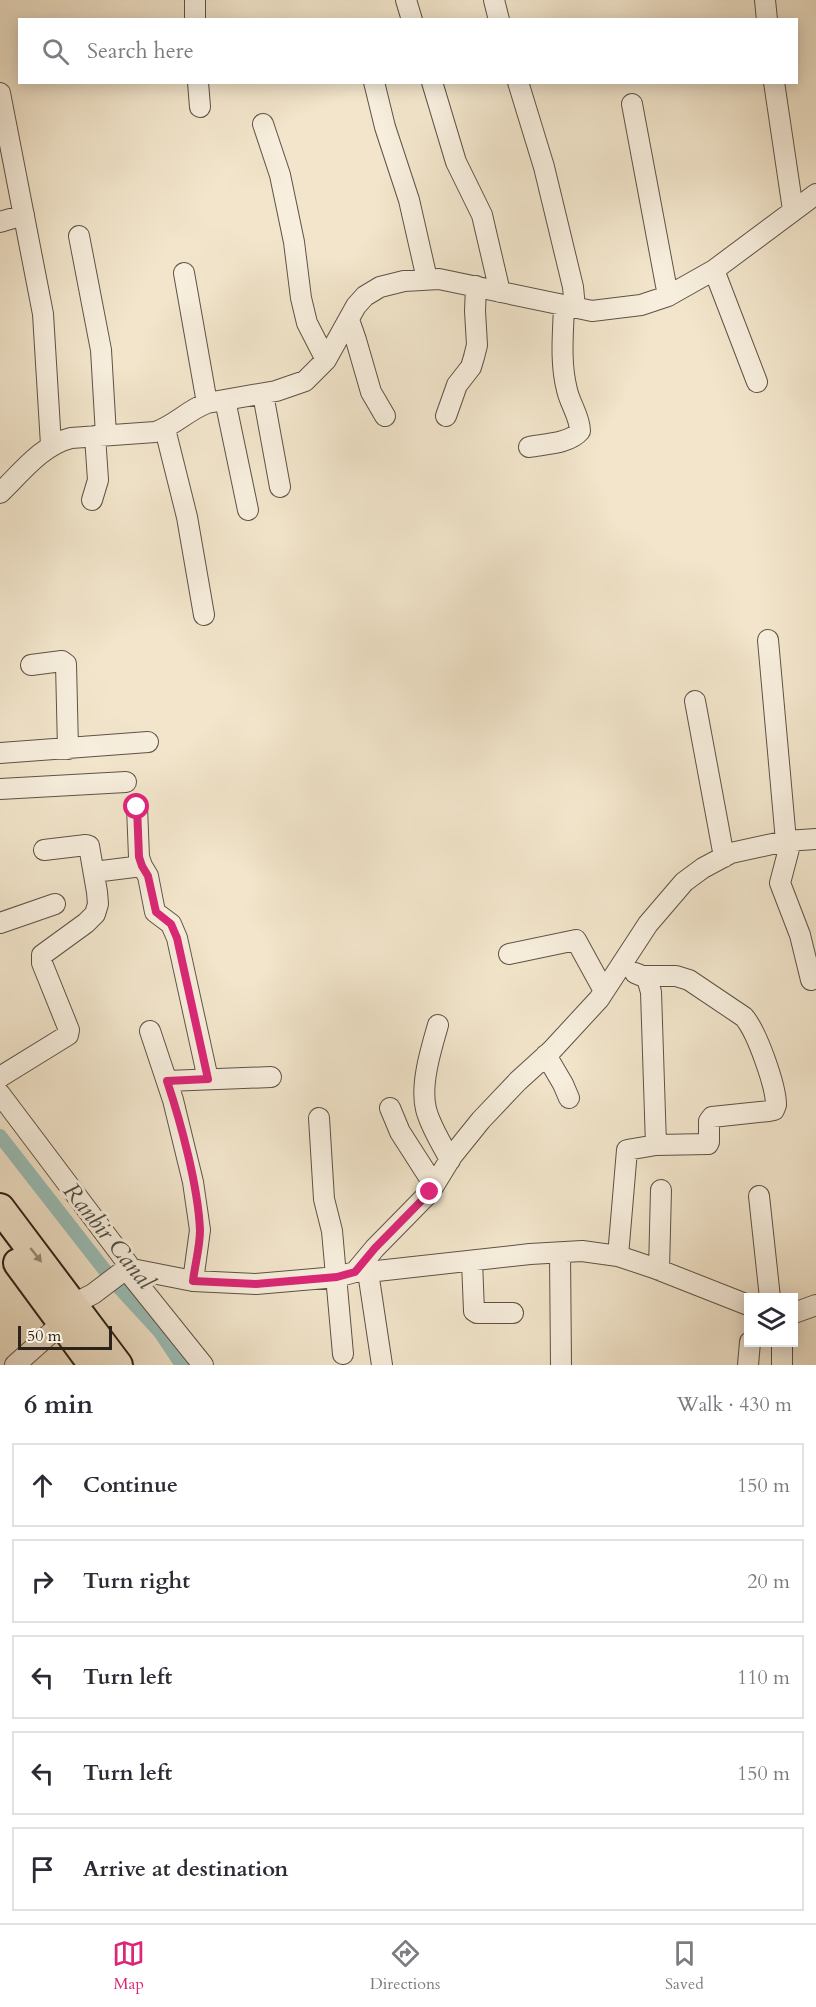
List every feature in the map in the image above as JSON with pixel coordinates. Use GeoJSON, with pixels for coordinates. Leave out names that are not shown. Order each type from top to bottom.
{"type":"FeatureCollection","features":[{"type":"Feature","properties":{"kind":"highway"},"geometry":{"type":"LineString","coordinates":[[0,1208],[118,1365]]}},
{"type":"Feature","properties":{"kind":"highway"},"geometry":{"type":"LineString","coordinates":[[0,1239],[76,1307],[93,1365]]}},
{"type":"Feature","properties":{"kind":"street"},"geometry":{"type":"LineString","coordinates":[[195,0],[195,18]]}},
{"type":"Feature","properties":{"kind":"street"},"geometry":{"type":"LineString","coordinates":[[406,0],[411,18]]}},
{"type":"Feature","properties":{"kind":"street"},"geometry":{"type":"LineString","coordinates":[[494,0],[498,18]]}},
{"type":"Feature","properties":{"kind":"street"},"geometry":{"type":"LineString","coordinates":[[765,0],[767,18]]}},
{"type":"Feature","properties":{"kind":"street"},"geometry":{"type":"LineString","coordinates":[[198,84],[200,107]]}},
{"type":"Feature","properties":{"kind":"street"},"geometry":{"type":"LineString","coordinates":[[374,84],[384,127],[409,200],[427,279]]}},
{"type":"Feature","properties":{"kind":"street"},"geometry":{"type":"LineString","coordinates":[[433,84],[456,162],[481,210],[500,292]]}},
{"type":"Feature","properties":{"kind":"street"},"geometry":{"type":"LineString","coordinates":[[519,84],[544,167],[573,287],[564,369],[567,391],[580,430],[567,440],[529,447]]}},
{"type":"Feature","properties":{"kind":"street"},"geometry":{"type":"LineString","coordinates":[[774,84],[793,210]]}},
{"type":"Feature","properties":{"kind":"street"},"geometry":{"type":"LineString","coordinates":[[0,93],[43,314],[51,445]]}},
{"type":"Feature","properties":{"kind":"street"},"geometry":{"type":"LineString","coordinates":[[632,104],[668,296]]}},
{"type":"Feature","properties":{"kind":"street"},"geometry":{"type":"LineString","coordinates":[[263,124],[280,175],[307,323],[326,360]]}},
{"type":"Feature","properties":{"kind":"street"},"geometry":{"type":"LineString","coordinates":[[0,493],[51,445],[59,441],[71,438],[155,432],[165,429],[198,406],[263,394],[305,381],[326,360],[357,306],[365,296],[380,287],[404,281],[427,279],[476,286],[592,311],[640,305],[668,296],[714,270],[816,194]]}},
{"type":"Feature","properties":{"kind":"street"},"geometry":{"type":"LineString","coordinates":[[0,222],[24,215]]}},
{"type":"Feature","properties":{"kind":"street"},"geometry":{"type":"LineString","coordinates":[[79,236],[100,350],[101,436],[98,480],[92,500]]}},
{"type":"Feature","properties":{"kind":"street"},"geometry":{"type":"LineString","coordinates":[[714,270],[757,382]]}},
{"type":"Feature","properties":{"kind":"street"},"geometry":{"type":"LineString","coordinates":[[184,273],[216,402],[248,510]]}},
{"type":"Feature","properties":{"kind":"street"},"geometry":{"type":"LineString","coordinates":[[446,416],[457,385],[471,367],[474,357],[477,340],[476,286]]}},
{"type":"Feature","properties":{"kind":"street"},"geometry":{"type":"LineString","coordinates":[[349,320],[371,392],[385,416]]}},
{"type":"Feature","properties":{"kind":"street"},"geometry":{"type":"LineString","coordinates":[[263,394],[280,486]]}},
{"type":"Feature","properties":{"kind":"street"},"geometry":{"type":"LineString","coordinates":[[165,429],[187,517],[204,615]]}},
{"type":"Feature","properties":{"kind":"street"},"geometry":{"type":"LineString","coordinates":[[768,640],[788,841],[780,883],[802,941],[811,980]]}},
{"type":"Feature","properties":{"kind":"street"},"geometry":{"type":"LineString","coordinates":[[31,665],[62,661],[66,664],[68,749]]}},
{"type":"Feature","properties":{"kind":"street"},"geometry":{"type":"LineString","coordinates":[[695,701],[724,857]]}},
{"type":"Feature","properties":{"kind":"street"},"geometry":{"type":"LineString","coordinates":[[0,753],[148,742]]}},
{"type":"Feature","properties":{"kind":"street"},"geometry":{"type":"LineString","coordinates":[[0,789],[126,782]]}},
{"type":"Feature","properties":{"kind":"street"},"geometry":{"type":"LineString","coordinates":[[137,807],[139,857],[148,876],[156,912],[171,924],[177,938],[208,1079]]}},
{"type":"Feature","properties":{"kind":"street"},"geometry":{"type":"LineString","coordinates":[[343,1354],[353,1274],[430,1192],[450,1160],[481,1120],[546,1055],[604,991],[648,924],[684,882],[703,868],[731,853],[788,841],[816,839]]}},
{"type":"Feature","properties":{"kind":"street"},"geometry":{"type":"LineString","coordinates":[[0,1077],[68,1035],[69,1030],[42,963],[42,955],[95,914],[98,904],[91,848],[88,845],[44,849]]}},
{"type":"Feature","properties":{"kind":"street"},"geometry":{"type":"LineString","coordinates":[[94,872],[142,866]]}},
{"type":"Feature","properties":{"kind":"street"},"geometry":{"type":"LineString","coordinates":[[0,923],[55,904]]}},
{"type":"Feature","properties":{"kind":"street"},"geometry":{"type":"LineString","coordinates":[[509,954],[576,940],[604,991]]}},
{"type":"Feature","properties":{"kind":"street"},"geometry":{"type":"LineString","coordinates":[[618,1256],[627,1150],[656,1144],[708,1144],[710,1142],[709,1121],[712,1117],[769,1112],[775,1108],[776,1100],[763,1052],[751,1025],[744,1017],[689,980],[676,976],[644,976],[620,968]]}},
{"type":"Feature","properties":{"kind":"street"},"geometry":{"type":"LineString","coordinates":[[644,976],[650,983],[651,992],[656,1144]]}},
{"type":"Feature","properties":{"kind":"street"},"geometry":{"type":"LineString","coordinates":[[438,1025],[428,1059],[425,1101],[428,1115],[450,1160]]}},
{"type":"Feature","properties":{"kind":"street"},"geometry":{"type":"LineString","coordinates":[[150,1031],[173,1100],[195,1191],[200,1230],[193,1281]]}},
{"type":"Feature","properties":{"kind":"street"},"geometry":{"type":"LineString","coordinates":[[546,1055],[569,1098]]}},
{"type":"Feature","properties":{"kind":"street"},"geometry":{"type":"LineString","coordinates":[[167,1081],[271,1077]]}},
{"type":"Feature","properties":{"kind":"street"},"geometry":{"type":"LineString","coordinates":[[0,1094],[127,1262],[125,1270],[76,1307],[15,1365]]}},
{"type":"Feature","properties":{"kind":"street"},"geometry":{"type":"LineString","coordinates":[[390,1108],[400,1132],[434,1185]]}},
{"type":"Feature","properties":{"kind":"street"},"geometry":{"type":"LineString","coordinates":[[319,1118],[324,1199],[333,1231],[353,1274],[382,1365]]}},
{"type":"Feature","properties":{"kind":"street"},"geometry":{"type":"LineString","coordinates":[[659,1270],[661,1190]]}},
{"type":"Feature","properties":{"kind":"street"},"geometry":{"type":"LineString","coordinates":[[759,1196],[769,1293]]}},
{"type":"Feature","properties":{"kind":"street"},"geometry":{"type":"LineString","coordinates":[[125,1270],[193,1281],[256,1284],[582,1251],[618,1256],[744,1303]]}},
{"type":"Feature","properties":{"kind":"street"},"geometry":{"type":"LineString","coordinates":[[560,1253],[561,1365]]}},
{"type":"Feature","properties":{"kind":"street"},"geometry":{"type":"LineString","coordinates":[[472,1261],[474,1311],[477,1313],[513,1312]]}},
{"type":"Feature","properties":{"kind":"street"},"geometry":{"type":"LineString","coordinates":[[125,1270],[203,1365]]}},
{"type":"Feature","properties":{"kind":"street"},"geometry":{"type":"LineString","coordinates":[[798,1312],[816,1305]]}},
{"type":"Feature","properties":{"kind":"street"},"geometry":{"type":"LineString","coordinates":[[748,1365],[750,1347]]}},
{"type":"Feature","properties":{"kind":"street"},"geometry":{"type":"LineString","coordinates":[[782,1347],[782,1365]]}},
{"type":"Feature","properties":{"kind":"waterway","name":"Ranbir Canal"},"geometry":{"type":"LineString","coordinates":[[0,1136],[114,1282],[160,1332],[182,1365]]}},
{"type":"Feature","properties":{"kind":"route"},"geometry":{"type":"LineString","coordinates":[[137,807],[140,862],[147,872],[156,912],[171,924],[177,938],[208,1079],[167,1081],[193,1182],[200,1230],[193,1281],[256,1284],[337,1277],[355,1272],[375,1248],[430,1192]]}}]}
